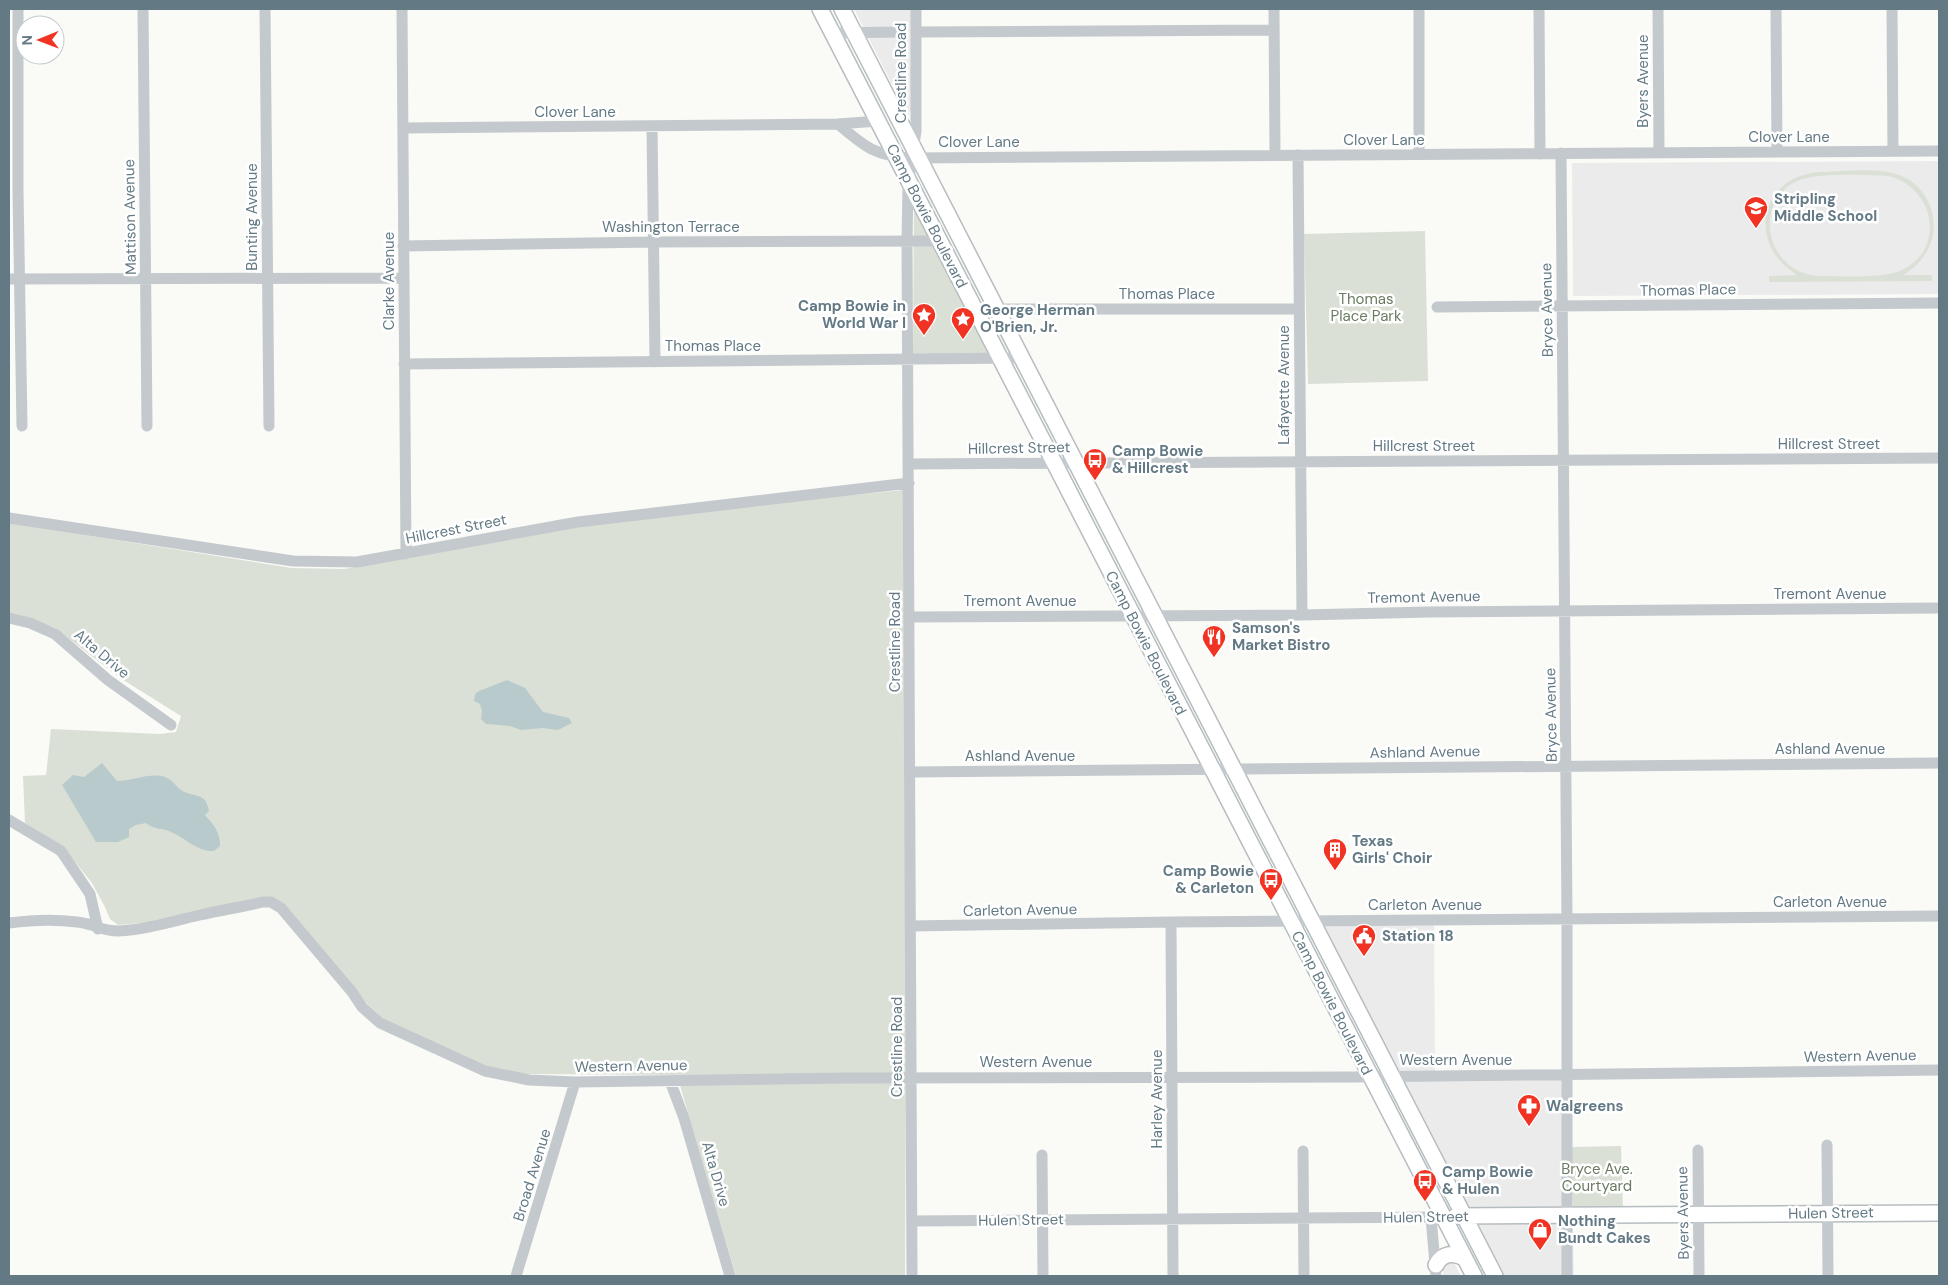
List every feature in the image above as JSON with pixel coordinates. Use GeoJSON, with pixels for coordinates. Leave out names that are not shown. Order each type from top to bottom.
{"type":"FeatureCollection","features":[{"type":"Feature","properties":{"kind":"main road","name":"Camp Bowie Boulevard"},"geometry":{"type":"LineString","coordinates":[[820,9],[878,121],[910,155],[908,180],[1370,1076],[1437,1217],[1474,1276]]}},
{"type":"Feature","properties":{"kind":"main road","name":"Camp Bowie Boulevard"},"geometry":{"type":"LineString","coordinates":[[842,9],[910,155],[998,310],[1495,1276]]}},
{"type":"Feature","properties":{"kind":"main road"},"geometry":{"type":"LineString","coordinates":[[1329,996],[1346,986]]}},
{"type":"Feature","properties":{"kind":"main road","name":"Hulen Street"},"geometry":{"type":"LineString","coordinates":[[1437,1217],[1939,1213]]}},
{"type":"Feature","properties":{"kind":"main road"},"geometry":{"type":"LineString","coordinates":[[1436,1270],[1438,1259],[1444,1255],[1458,1255],[1464,1258]]}},
{"type":"Feature","properties":{"kind":"street"},"geometry":{"type":"LineString","coordinates":[[18,9],[14,279],[22,426]]}},
{"type":"Feature","properties":{"kind":"street","name":"Mattison Avenue"},"geometry":{"type":"LineString","coordinates":[[143,9],[147,426]]}},
{"type":"Feature","properties":{"kind":"street","name":"Bunting Avenue"},"geometry":{"type":"LineString","coordinates":[[266,9],[269,426]]}},
{"type":"Feature","properties":{"kind":"street","name":"Clarke Avenue"},"geometry":{"type":"LineString","coordinates":[[402,9],[406,554]]}},
{"type":"Feature","properties":{"kind":"street","name":"Crestline Road"},"geometry":{"type":"LineString","coordinates":[[910,155],[916,131],[916,9]]}},
{"type":"Feature","properties":{"kind":"street"},"geometry":{"type":"LineString","coordinates":[[1274,9],[1276,155]]}},
{"type":"Feature","properties":{"kind":"street"},"geometry":{"type":"LineString","coordinates":[[1419,9],[1419,154]]}},
{"type":"Feature","properties":{"kind":"street"},"geometry":{"type":"LineString","coordinates":[[1538,9],[1540,154]]}},
{"type":"Feature","properties":{"kind":"street","name":"Byers Avenue"},"geometry":{"type":"LineString","coordinates":[[1658,9],[1659,153]]}},
{"type":"Feature","properties":{"kind":"street"},"geometry":{"type":"LineString","coordinates":[[1776,9],[1777,152]]}},
{"type":"Feature","properties":{"kind":"street"},"geometry":{"type":"LineString","coordinates":[[1892,9],[1893,151]]}},
{"type":"Feature","properties":{"kind":"street"},"geometry":{"type":"LineString","coordinates":[[916,32],[1274,30]]}},
{"type":"Feature","properties":{"kind":"street"},"geometry":{"type":"LineString","coordinates":[[832,32],[899,32]]}},
{"type":"Feature","properties":{"kind":"street","name":"Clover Lane"},"geometry":{"type":"LineString","coordinates":[[403,128],[838,124],[878,121]]}},
{"type":"Feature","properties":{"kind":"street","name":"Clover Lane"},"geometry":{"type":"LineString","coordinates":[[838,124],[869,149],[881,154],[910,155],[1298,155],[1939,151]]}},
{"type":"Feature","properties":{"kind":"street"},"geometry":{"type":"LineString","coordinates":[[652,126],[655,362]]}},
{"type":"Feature","properties":{"kind":"street","name":"Bryce Avenue"},"geometry":{"type":"LineString","coordinates":[[1561,153],[1568,1074],[1566,1119],[1567,1276]]}},
{"type":"Feature","properties":{"kind":"street","name":"Lafayette Avenue"},"geometry":{"type":"LineString","coordinates":[[1298,155],[1302,615]]}},
{"type":"Feature","properties":{"kind":"street","name":"Crestline Road"},"geometry":{"type":"LineString","coordinates":[[908,180],[912,1276]]}},
{"type":"Feature","properties":{"kind":"street","name":"Washington Terrace"},"geometry":{"type":"LineString","coordinates":[[403,246],[654,242],[939,241]]}},
{"type":"Feature","properties":{"kind":"street"},"geometry":{"type":"LineString","coordinates":[[14,279],[403,278]]}},
{"type":"Feature","properties":{"kind":"street","name":"Thomas Place"},"geometry":{"type":"LineString","coordinates":[[1437,307],[1939,303]]}},
{"type":"Feature","properties":{"kind":"street","name":"Thomas Place"},"geometry":{"type":"LineString","coordinates":[[976,309],[1299,309]]}},
{"type":"Feature","properties":{"kind":"street","name":"Thomas Place"},"geometry":{"type":"LineString","coordinates":[[404,364],[1022,358]]}},
{"type":"Feature","properties":{"kind":"street","name":"Hillcrest Street"},"geometry":{"type":"LineString","coordinates":[[909,464],[1939,458]]}},
{"type":"Feature","properties":{"kind":"street","name":"Hillcrest Street"},"geometry":{"type":"LineString","coordinates":[[9,518],[293,561],[356,562],[578,522],[909,483]]}},
{"type":"Feature","properties":{"kind":"street","name":"Tremont Avenue"},"geometry":{"type":"LineString","coordinates":[[910,617],[1939,608]]}},
{"type":"Feature","properties":{"kind":"street","name":"Alta Drive"},"geometry":{"type":"LineString","coordinates":[[9,618],[30,623],[55,634],[108,680],[171,725]]}},
{"type":"Feature","properties":{"kind":"street","name":"Ashland Avenue"},"geometry":{"type":"LineString","coordinates":[[911,772],[1939,763]]}},
{"type":"Feature","properties":{"kind":"street"},"geometry":{"type":"LineString","coordinates":[[9,820],[61,851],[90,894],[98,929]]}},
{"type":"Feature","properties":{"kind":"street","name":"Western Avenue"},"geometry":{"type":"LineString","coordinates":[[9,923],[78,922],[90,924],[98,929],[117,931],[150,927],[263,902],[276,904],[346,985],[362,1007],[380,1023],[485,1071],[529,1080],[575,1082],[845,1078],[1370,1076],[1939,1070]]}},
{"type":"Feature","properties":{"kind":"street","name":"Carleton Avenue"},"geometry":{"type":"LineString","coordinates":[[911,926],[1939,916]]}},
{"type":"Feature","properties":{"kind":"street","name":"Harley Avenue"},"geometry":{"type":"LineString","coordinates":[[1171,922],[1173,1276]]}},
{"type":"Feature","properties":{"kind":"street","name":"Alta Drive"},"geometry":{"type":"LineString","coordinates":[[670,1081],[684,1118],[730,1276]]}},
{"type":"Feature","properties":{"kind":"street","name":"Broad Avenue"},"geometry":{"type":"LineString","coordinates":[[516,1276],[575,1082]]}},
{"type":"Feature","properties":{"kind":"street"},"geometry":{"type":"LineString","coordinates":[[1828,1145],[1828,1276]]}},
{"type":"Feature","properties":{"kind":"street","name":"Byers Avenue"},"geometry":{"type":"LineString","coordinates":[[1698,1150],[1699,1276]]}},
{"type":"Feature","properties":{"kind":"street"},"geometry":{"type":"LineString","coordinates":[[1303,1151],[1304,1276]]}},
{"type":"Feature","properties":{"kind":"street"},"geometry":{"type":"LineString","coordinates":[[1042,1155],[1042,1276]]}},
{"type":"Feature","properties":{"kind":"street"},"geometry":{"type":"LineString","coordinates":[[1436,1270],[1433,1255],[1437,1217]]}},
{"type":"Feature","properties":{"kind":"street","name":"Hulen Street"},"geometry":{"type":"LineString","coordinates":[[912,1221],[1437,1217]]}},
{"type":"Feature","properties":{"kind":"shaded area"},"geometry":{"type":"Polygon","coordinates":[[[854,9],[911,9],[911,110],[908,116],[854,9]]]}},
{"type":"Feature","properties":{"kind":"shaded area","name":"Stripling Middle School"},"geometry":{"type":"Polygon","coordinates":[[[1939,161],[1939,294],[1573,296],[1572,163],[1939,161]]]}},
{"type":"Feature","properties":{"kind":"shaded area"},"geometry":{"type":"Polygon","coordinates":[[[507,680],[525,688],[543,712],[569,718],[572,723],[558,730],[543,728],[521,730],[510,726],[486,724],[481,719],[482,711],[480,704],[474,701],[475,694],[507,680]]]}},
{"type":"Feature","properties":{"kind":"shaded area"},"geometry":{"type":"Polygon","coordinates":[[[102,763],[117,781],[147,776],[165,777],[184,792],[204,799],[209,811],[205,815],[216,829],[220,846],[214,851],[208,851],[171,832],[146,823],[129,829],[129,837],[118,842],[96,842],[62,785],[73,775],[84,777],[102,763]]]}},
{"type":"Feature","properties":{"kind":"shaded area"},"geometry":{"type":"Polygon","coordinates":[[[1434,920],[1435,1075],[1568,1074],[1574,1276],[1504,1276],[1320,921],[1434,920]]]}},
{"type":"Feature","properties":{"kind":"shaded area"},"geometry":{"type":"Polygon","coordinates":[[[1452,1259],[1461,1276],[1443,1276],[1443,1262],[1452,1259]]]}},
{"type":"Feature","properties":{"kind":"green space"},"geometry":{"type":"Polygon","coordinates":[[[1878,171],[1896,174],[1917,186],[1930,205],[1934,228],[1932,240],[1925,255],[1903,275],[1932,275],[1932,281],[1769,282],[1769,276],[1797,275],[1781,262],[1771,247],[1766,231],[1766,214],[1772,199],[1783,186],[1798,177],[1819,172],[1878,171]],[[1855,175],[1816,176],[1797,181],[1782,192],[1773,205],[1770,221],[1771,236],[1777,251],[1787,264],[1801,272],[1819,276],[1873,276],[1902,270],[1916,260],[1925,248],[1929,233],[1929,219],[1925,205],[1916,192],[1904,182],[1888,176],[1855,175]]]}},
{"type":"Feature","properties":{"kind":"green space"},"geometry":{"type":"Polygon","coordinates":[[[914,203],[991,355],[913,355],[914,203]]]}},
{"type":"Feature","properties":{"kind":"green space","name":"Thomas Place Park"},"geometry":{"type":"Polygon","coordinates":[[[1425,231],[1428,381],[1308,384],[1304,234],[1425,231]]]}},
{"type":"Feature","properties":{"kind":"green space"},"geometry":{"type":"Polygon","coordinates":[[[903,490],[906,1068],[905,1276],[736,1276],[677,1075],[523,1074],[487,1066],[387,1022],[364,1001],[273,899],[152,922],[118,925],[110,919],[92,883],[63,847],[25,823],[23,776],[46,775],[51,729],[160,734],[176,732],[181,716],[120,678],[54,627],[9,613],[9,523],[292,568],[344,569],[580,527],[677,513],[903,490]]]}},
{"type":"Feature","properties":{"kind":"green space","name":"Bryce Ave. Courtyard"},"geometry":{"type":"Polygon","coordinates":[[[1621,1146],[1623,1208],[1573,1208],[1571,1147],[1621,1146]]]}},
{"type":"Feature","properties":{"kind":"place","name":"Stripling Middle School"},"geometry":{"type":"Point","coordinates":[1756,229]}},
{"type":"Feature","properties":{"kind":"place","name":"Camp Bowie in World War I"},"geometry":{"type":"Point","coordinates":[924,336]}},
{"type":"Feature","properties":{"kind":"place","name":"George Herman O'Brien, Jr."},"geometry":{"type":"Point","coordinates":[963,340]}},
{"type":"Feature","properties":{"kind":"place","name":"Camp Bowie & Hillcrest"},"geometry":{"type":"Point","coordinates":[1095,481]}},
{"type":"Feature","properties":{"kind":"place","name":"Samson's Market Bistro"},"geometry":{"type":"Point","coordinates":[1214,658]}},
{"type":"Feature","properties":{"kind":"place","name":"Texas Girls' Choir"},"geometry":{"type":"Point","coordinates":[1335,871]}},
{"type":"Feature","properties":{"kind":"place","name":"Camp Bowie & Carleton"},"geometry":{"type":"Point","coordinates":[1271,901]}},
{"type":"Feature","properties":{"kind":"place","name":"Station 18"},"geometry":{"type":"Point","coordinates":[1364,957]}},
{"type":"Feature","properties":{"kind":"place","name":"Walgreens"},"geometry":{"type":"Point","coordinates":[1529,1127]}},
{"type":"Feature","properties":{"kind":"place","name":"Camp Bowie & Hulen"},"geometry":{"type":"Point","coordinates":[1425,1202]}},
{"type":"Feature","properties":{"kind":"place","name":"Nothing Bundt Cakes"},"geometry":{"type":"Point","coordinates":[1540,1251]}}]}
